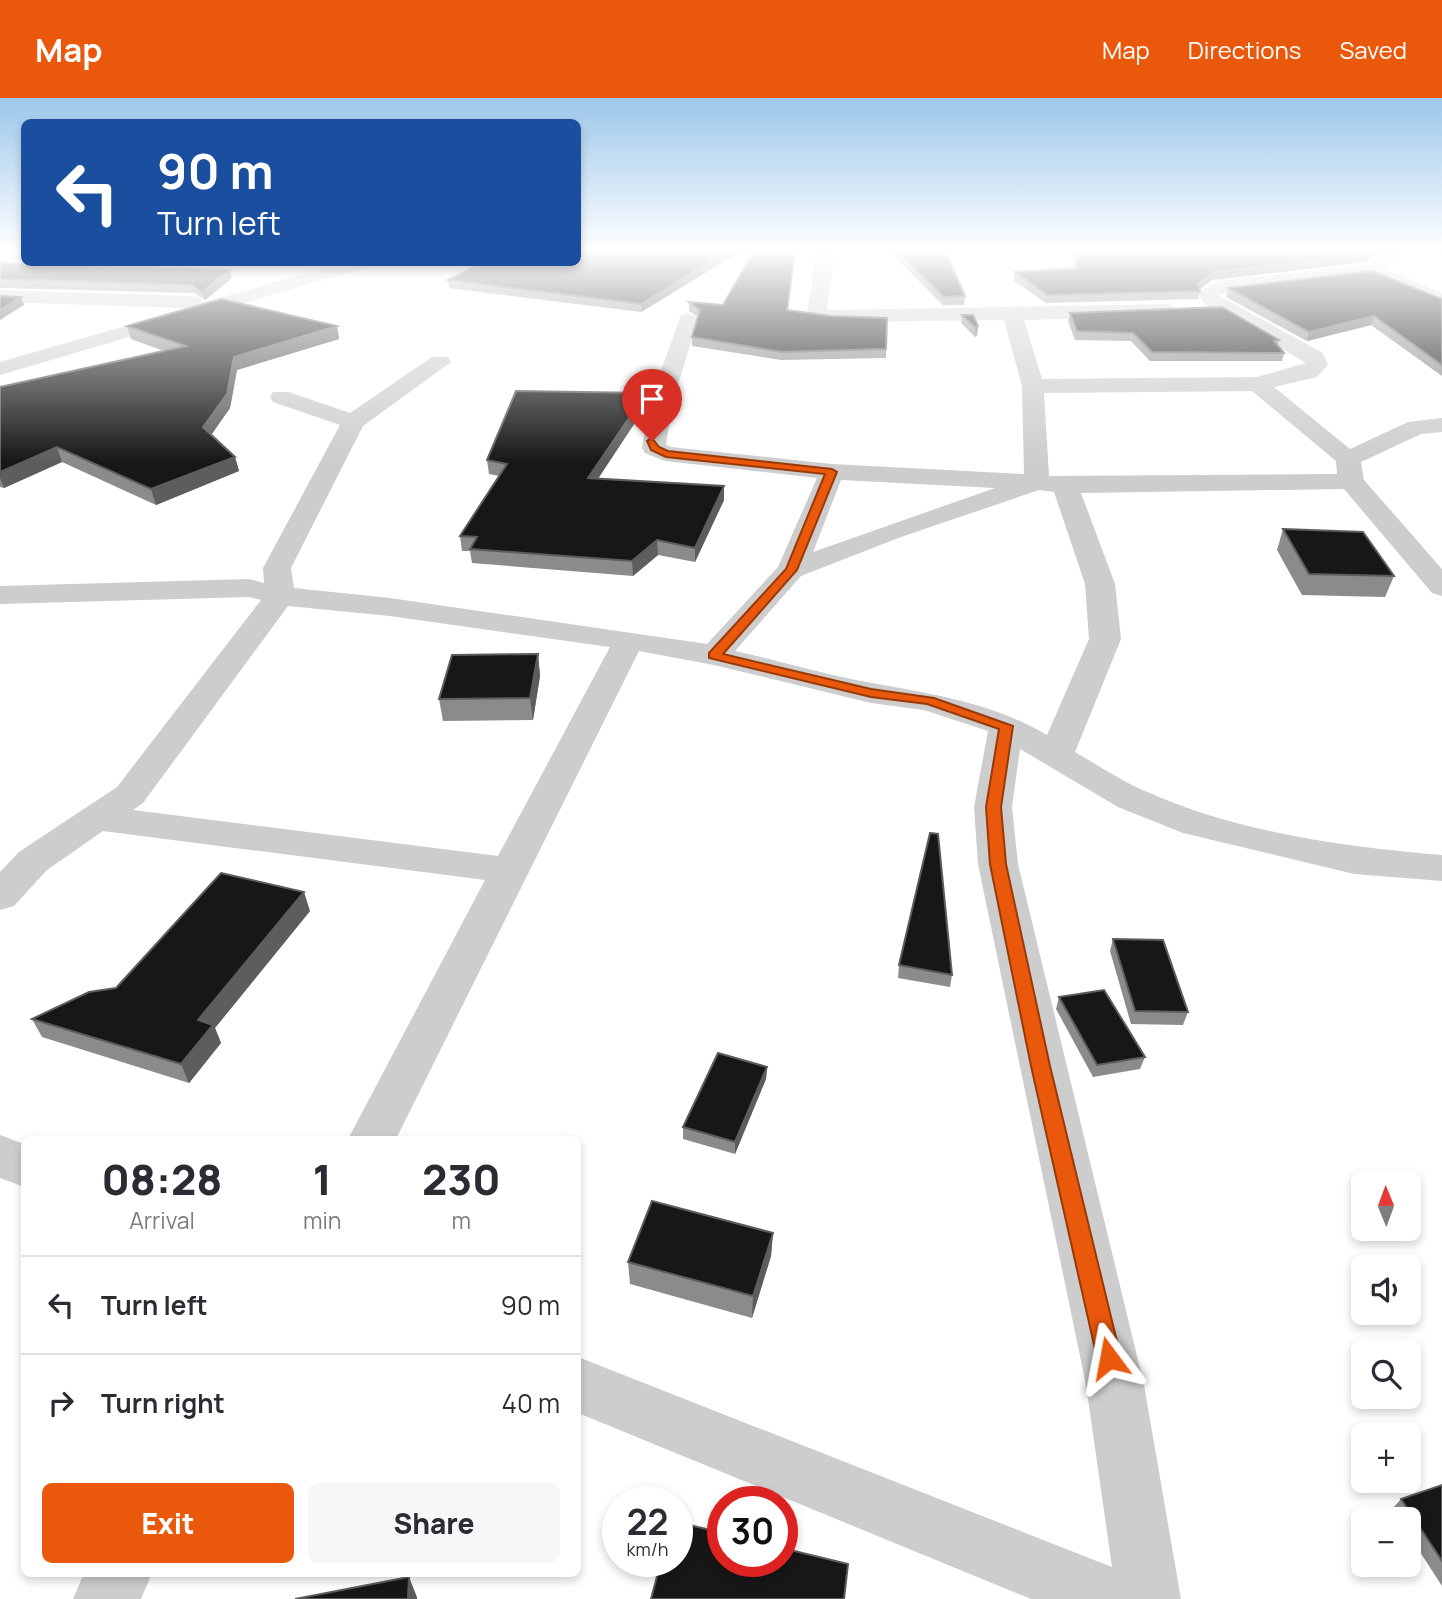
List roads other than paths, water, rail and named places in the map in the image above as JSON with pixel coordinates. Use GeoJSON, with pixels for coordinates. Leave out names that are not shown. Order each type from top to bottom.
{"type":"FeatureCollection","features":[{"type":"Feature","properties":{"kind":"street"},"geometry":{"type":"LineString","coordinates":[[0,369],[171,321]]}},
{"type":"Feature","properties":{"kind":"street"},"geometry":{"type":"LineString","coordinates":[[687,321],[652,441],[654,448],[666,454],[832,472],[1051,484],[1350,470],[1416,427],[1442,425]]}},
{"type":"Feature","properties":{"kind":"street"},"geometry":{"type":"LineString","coordinates":[[1014,321],[1033,386],[1051,484],[1100,583],[1105,639],[1056,756]]}},
{"type":"Feature","properties":{"kind":"street"},"geometry":{"type":"LineString","coordinates":[[1033,386],[1257,384],[1310,372],[1317,365],[1315,358],[1251,321]]}},
{"type":"Feature","properties":{"kind":"street"},"geometry":{"type":"LineString","coordinates":[[0,896],[33,861],[130,794],[280,596],[277,568],[353,422],[440,362]]}},
{"type":"Feature","properties":{"kind":"street"},"geometry":{"type":"LineString","coordinates":[[1257,384],[1350,470],[1442,587]]}},
{"type":"Feature","properties":{"kind":"street"},"geometry":{"type":"LineString","coordinates":[[281,397],[353,422]]}},
{"type":"Feature","properties":{"kind":"street"},"geometry":{"type":"LineString","coordinates":[[714,655],[791,570],[832,472]]}},
{"type":"Feature","properties":{"kind":"street"},"geometry":{"type":"LineString","coordinates":[[791,570],[891,531],[1051,484]]}},
{"type":"Feature","properties":{"kind":"street"},"geometry":{"type":"LineString","coordinates":[[0,595],[249,588],[280,596],[390,607],[629,640],[714,655],[871,693],[929,701],[1006,726],[1131,799],[1196,824],[1354,861],[1442,868]]}},
{"type":"Feature","properties":{"kind":"street"},"geometry":{"type":"LineString","coordinates":[[374,1136],[629,640]]}},
{"type":"Feature","properties":{"kind":"street"},"geometry":{"type":"LineString","coordinates":[[1006,726],[993,807],[998,864],[1041,1066],[1115,1385],[1149,1599]]}},
{"type":"Feature","properties":{"kind":"street"},"geometry":{"type":"LineString","coordinates":[[98,818],[509,870]]}},
{"type":"Feature","properties":{"kind":"street"},"geometry":{"type":"LineString","coordinates":[[0,1156],[21,1165]]}},
{"type":"Feature","properties":{"kind":"street"},"geometry":{"type":"LineString","coordinates":[[581,1386],[1110,1599]]}},
{"type":"Feature","properties":{"kind":"street"},"geometry":{"type":"LineString","coordinates":[[105,1599],[118,1577]]}}]}
